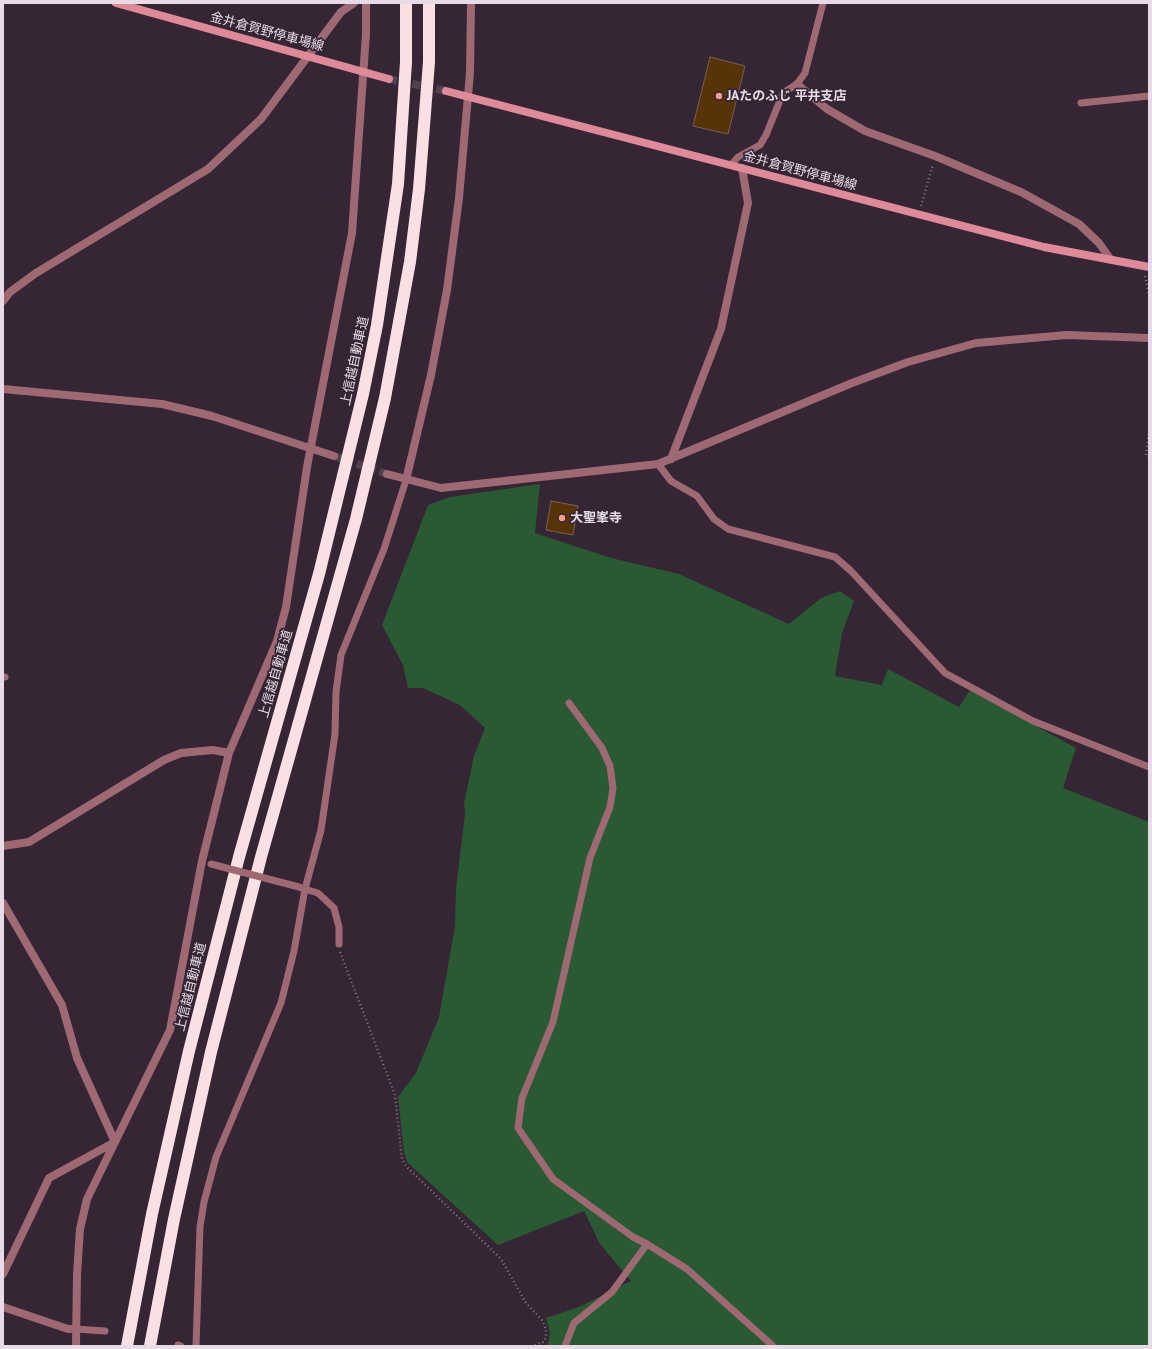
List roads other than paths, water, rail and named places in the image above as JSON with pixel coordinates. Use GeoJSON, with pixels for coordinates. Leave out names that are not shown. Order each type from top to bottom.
{"type":"FeatureCollection","features":[{"type":"Feature","properties":{"kind":"highway","name":"上信越自動車道"},"geometry":{"type":"LineString","coordinates":[[127,1346],[152,1214],[189,1051],[239,857],[319,574],[363,394],[378,317],[398,184],[404,93],[406,3]]}},
{"type":"Feature","properties":{"kind":"highway"},"geometry":{"type":"LineString","coordinates":[[150,1346],[175,1212],[211,1052],[261,857],[356,519],[385,398],[410,262],[419,189],[429,62],[428,3]]}},
{"type":"Feature","properties":{"kind":"main road","name":"金井倉賀野停車場線"},"geometry":{"type":"LineString","coordinates":[[116,3],[389,79]]}},
{"type":"Feature","properties":{"kind":"main road","name":"金井倉賀野停車場線"},"geometry":{"type":"LineString","coordinates":[[446,91],[1044,247],[1146,267]]}},
{"type":"Feature","properties":{"kind":"street"},"geometry":{"type":"LineString","coordinates":[[3,301],[10,292],[36,273],[208,169],[261,119],[341,12],[354,3]]}},
{"type":"Feature","properties":{"kind":"street"},"geometry":{"type":"LineString","coordinates":[[76,1346],[77,1274],[80,1229],[87,1199],[170,1030],[229,753],[282,627],[311,449],[352,233],[366,3]]}},
{"type":"Feature","properties":{"kind":"street"},"geometry":{"type":"LineString","coordinates":[[406,480],[431,375],[447,290],[459,198],[467,96],[471,3]]}},
{"type":"Feature","properties":{"kind":"street"},"geometry":{"type":"LineString","coordinates":[[797,84],[827,109],[855,126],[935,156],[1020,192],[1079,224],[1099,243],[1111,260]]}},
{"type":"Feature","properties":{"kind":"street"},"geometry":{"type":"LineString","coordinates":[[671,459],[721,329],[748,203],[742,168]]}},
{"type":"Feature","properties":{"kind":"street"},"geometry":{"type":"LineString","coordinates":[[387,474],[441,488],[658,464],[852,383],[908,362],[976,343],[1066,336],[1149,338]]}},
{"type":"Feature","properties":{"kind":"street"},"geometry":{"type":"LineString","coordinates":[[3,389],[162,404],[212,416],[334,456]]}},
{"type":"Feature","properties":{"kind":"street"},"geometry":{"type":"LineString","coordinates":[[3,846],[33,840],[164,760],[181,753],[213,750],[229,753]]}},
{"type":"Feature","properties":{"kind":"street"},"geometry":{"type":"LineString","coordinates":[[3,903],[62,1005],[77,1058],[115,1142]]}},
{"type":"Feature","properties":{"kind":"street"},"geometry":{"type":"LineString","coordinates":[[3,1274],[49,1178],[115,1142]]}},
{"type":"Feature","properties":{"kind":"street"},"geometry":{"type":"LineString","coordinates":[[3,1307],[68,1329],[76,1329]]}},
{"type":"Feature","properties":{"kind":"lane"},"geometry":{"type":"LineString","coordinates":[[730,165],[738,157],[760,145],[766,135],[783,93],[797,84],[805,73],[824,3]]}},
{"type":"Feature","properties":{"kind":"lane"},"geometry":{"type":"LineString","coordinates":[[1081,102],[1149,96]]}},
{"type":"Feature","properties":{"kind":"lane"},"geometry":{"type":"LineString","coordinates":[[658,464],[672,482],[697,496],[714,519],[728,529],[835,557],[851,571],[945,673],[1033,721],[1149,767]]}},
{"type":"Feature","properties":{"kind":"lane"},"geometry":{"type":"LineString","coordinates":[[196,1346],[200,1227],[204,1202],[216,1157],[281,1003],[294,951],[302,888],[321,830],[329,783],[341,656],[384,549],[406,480]]}},
{"type":"Feature","properties":{"kind":"lane"},"geometry":{"type":"LineString","coordinates":[[569,703],[602,748],[610,766],[613,788],[610,807],[590,858],[553,1022],[522,1098],[518,1128],[553,1179],[633,1236],[687,1269],[772,1346]]}},
{"type":"Feature","properties":{"kind":"lane"},"geometry":{"type":"LineString","coordinates":[[206,863],[318,892],[334,908],[339,927],[338,944]]}},
{"type":"Feature","properties":{"kind":"lane"},"geometry":{"type":"LineString","coordinates":[[565,1346],[574,1323],[612,1292],[647,1244]]}},
{"type":"Feature","properties":{"kind":"lane"},"geometry":{"type":"LineString","coordinates":[[76,1329],[105,1331]]}},
{"type":"Feature","properties":{"kind":"tunnel"},"geometry":{"type":"LineString","coordinates":[[389,79],[446,91]]}},
{"type":"Feature","properties":{"kind":"tunnel"},"geometry":{"type":"LineString","coordinates":[[334,456],[387,474]]}},
{"type":"Feature","properties":{"kind":"place","name":"JAたのふじ 平井支店"},"geometry":{"type":"Point","coordinates":[719,96]}},
{"type":"Feature","properties":{"kind":"place","name":"大聖峯寺"},"geometry":{"type":"Point","coordinates":[562,518]}}]}
